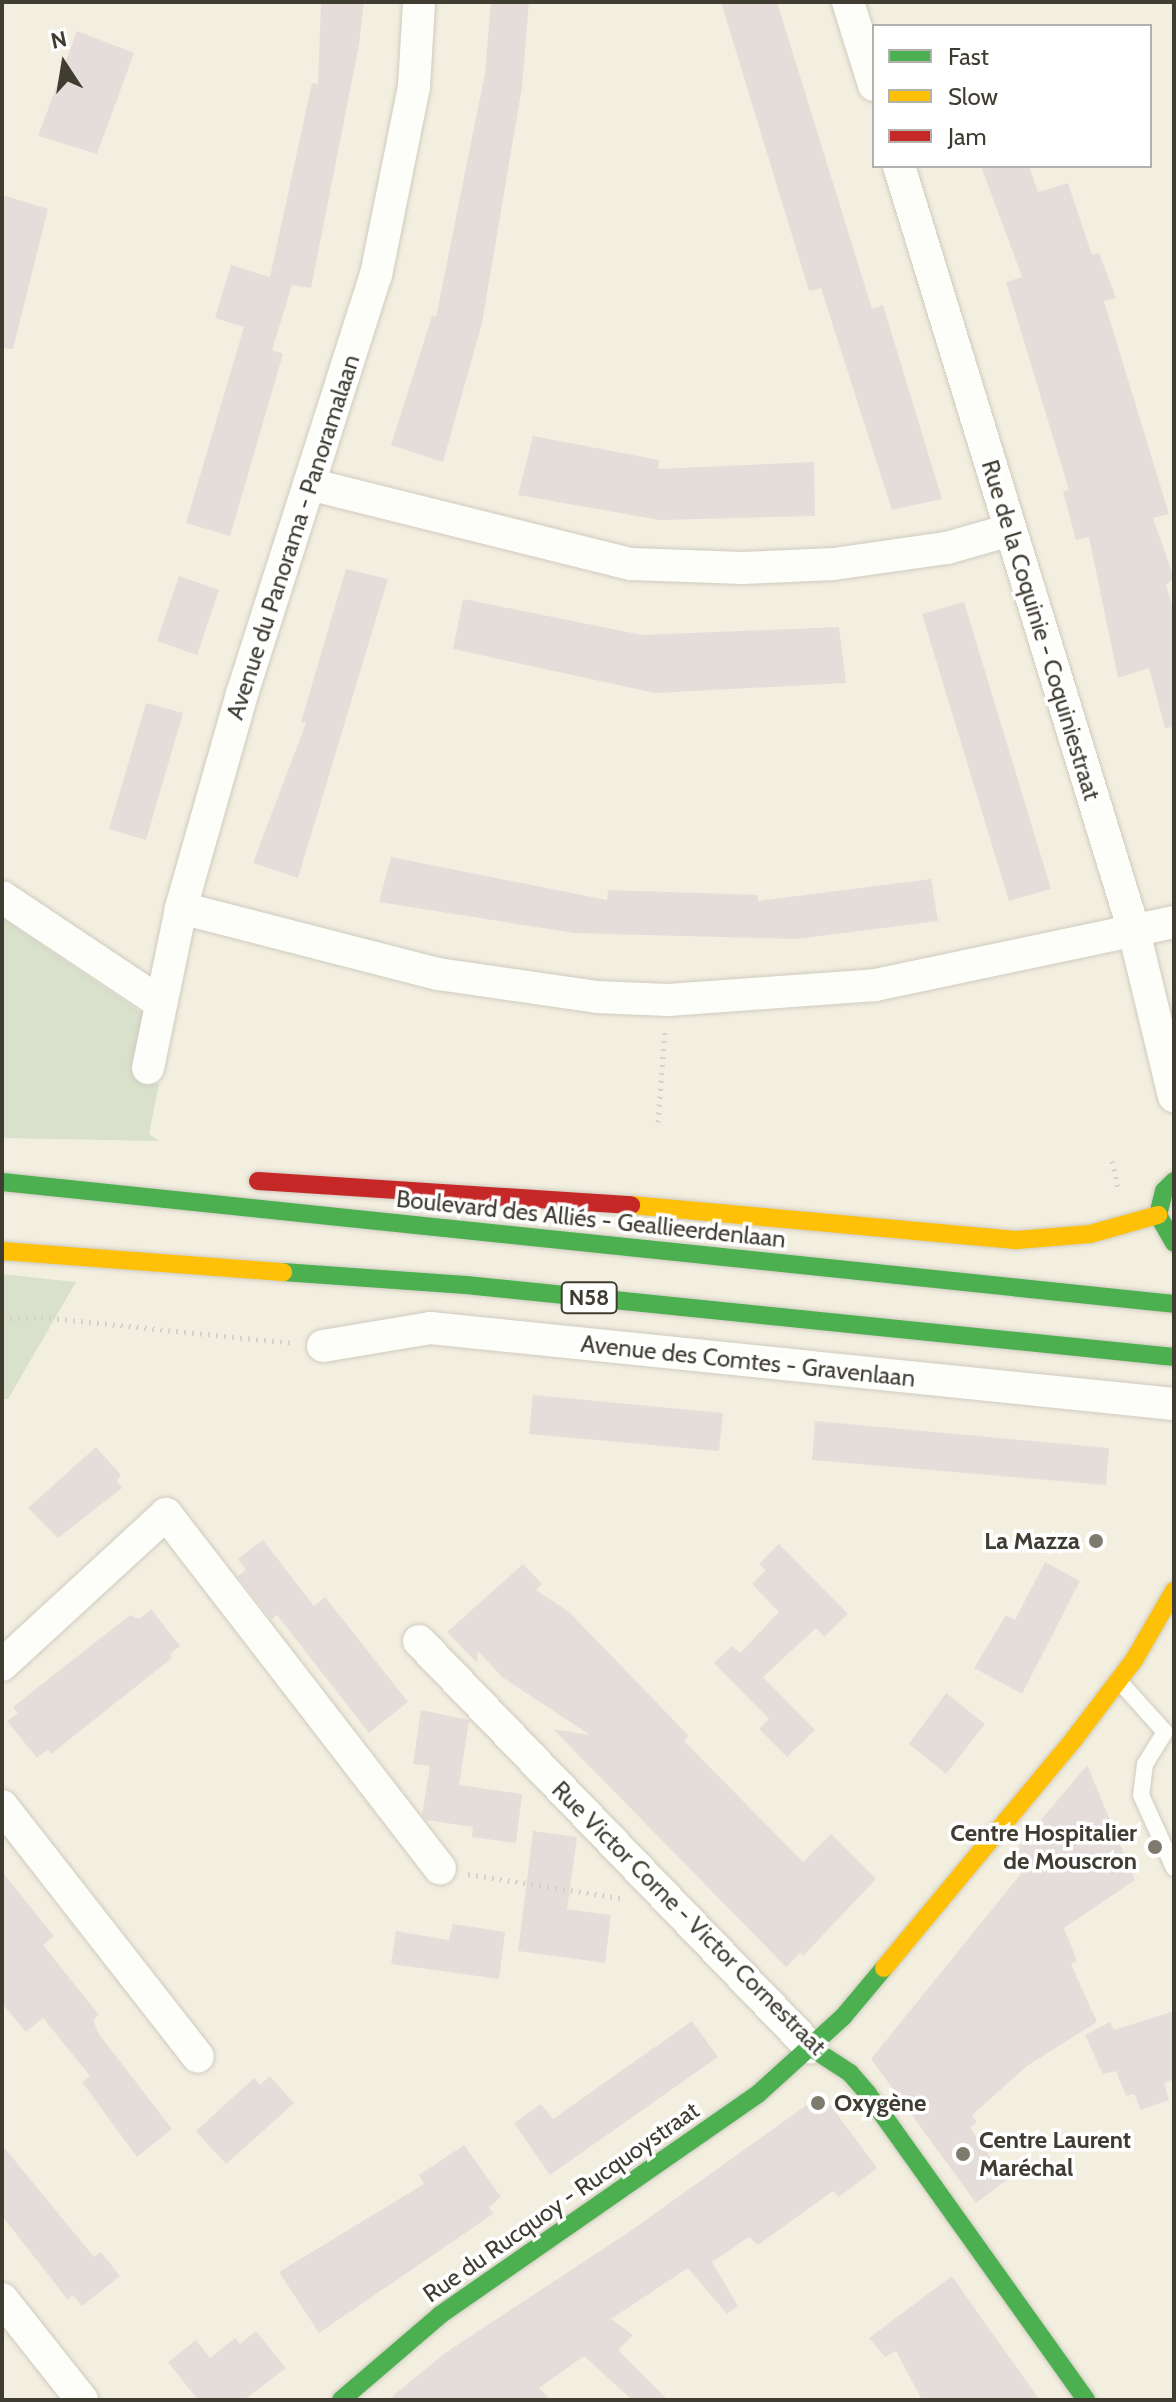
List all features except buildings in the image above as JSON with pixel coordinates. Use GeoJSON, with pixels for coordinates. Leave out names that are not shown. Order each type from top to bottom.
{"type":"FeatureCollection","features":[{"type":"Feature","properties":{"kind":"main road"},"geometry":{"type":"LineString","coordinates":[[63,1188],[174,1179]]}},
{"type":"Feature","properties":{"kind":"main road"},"geometry":{"type":"LineString","coordinates":[[1173,1179],[1159,1202],[1158,1215],[1174,1243]]}},
{"type":"Feature","properties":{"kind":"main road"},"geometry":{"type":"LineString","coordinates":[[235,1180],[490,1192],[1017,1240],[1080,1236],[1158,1215]]}},
{"type":"Feature","properties":{"kind":"main road","name":"Boulevard des Alliés - Geallieerdenlaan"},"geometry":{"type":"LineString","coordinates":[[2,1182],[1174,1304]]}},
{"type":"Feature","properties":{"kind":"main road","name":"N58"},"geometry":{"type":"LineString","coordinates":[[2,1251],[466,1285],[1174,1357]]}},
{"type":"Feature","properties":{"kind":"main road"},"geometry":{"type":"LineString","coordinates":[[810,2047],[843,2017],[1119,1681],[1174,1591]]}},
{"type":"Feature","properties":{"kind":"main road","name":"Rue du Rucquoy - Rucquoystraat"},"geometry":{"type":"LineString","coordinates":[[341,2400],[418,2331],[758,2094],[810,2047]]}},
{"type":"Feature","properties":{"kind":"main road","name":"Rue Victor Corne - Victor Cornestraat"},"geometry":{"type":"LineString","coordinates":[[810,2047],[850,2073],[868,2094],[1086,2400]]}},
{"type":"Feature","properties":{"kind":"street","name":"Avenue du Panorama - Panoramalaan"},"geometry":{"type":"LineString","coordinates":[[148,1068],[181,908],[309,484],[376,275],[414,87],[419,2]]}},
{"type":"Feature","properties":{"kind":"street"},"geometry":{"type":"LineString","coordinates":[[848,2],[872,79]]}},
{"type":"Feature","properties":{"kind":"street","name":"Rue de la Coquinie - Coquiniestraat"},"geometry":{"type":"LineString","coordinates":[[900,168],[1134,931],[1174,1096]]}},
{"type":"Feature","properties":{"kind":"street"},"geometry":{"type":"LineString","coordinates":[[309,484],[520,541],[631,564],[743,568],[834,564],[947,548],[1010,530]]}},
{"type":"Feature","properties":{"kind":"street"},"geometry":{"type":"LineString","coordinates":[[2,897],[161,1003]]}},
{"type":"Feature","properties":{"kind":"street"},"geometry":{"type":"LineString","coordinates":[[181,908],[438,974],[569,994],[668,1000],[875,985],[1174,922]]}},
{"type":"Feature","properties":{"kind":"street","name":"Avenue des Comtes - Gravenlaan"},"geometry":{"type":"LineString","coordinates":[[323,1346],[430,1328],[1174,1404]]}},
{"type":"Feature","properties":{"kind":"street"},"geometry":{"type":"LineString","coordinates":[[7,1652],[166,1514],[440,1869]]}},
{"type":"Feature","properties":{"kind":"street","name":"Rue Victor Corne - Victor Cornestraat"},"geometry":{"type":"LineString","coordinates":[[419,1641],[810,2047]]}},
{"type":"Feature","properties":{"kind":"street"},"geometry":{"type":"LineString","coordinates":[[2,1806],[198,2057]]}},
{"type":"Feature","properties":{"kind":"street"},"geometry":{"type":"LineString","coordinates":[[2,2299],[82,2400]]}},
{"type":"Feature","properties":{"kind":"lane"},"geometry":{"type":"LineString","coordinates":[[1119,1681],[1165,1732],[1145,1764],[1141,1795],[1174,1868]]}},
{"type":"Feature","properties":{"kind":"path"},"geometry":{"type":"LineString","coordinates":[[658,1122],[668,1000]]}},
{"type":"Feature","properties":{"kind":"path"},"geometry":{"type":"LineString","coordinates":[[2,1319],[41,1317],[323,1346]]}},
{"type":"Feature","properties":{"kind":"path"},"geometry":{"type":"LineString","coordinates":[[440,1869],[672,1906]]}},
{"type":"Feature","properties":{"kind":"green space"},"geometry":{"type":"Polygon","coordinates":[[[2,918],[145,1015],[133,1077],[159,1084],[149,1134],[159,1141],[2,1138],[2,918]]]}},
{"type":"Feature","properties":{"kind":"green space"},"geometry":{"type":"Polygon","coordinates":[[[2,1274],[76,1282],[8,1399],[2,1399],[2,1274]]]}},
{"type":"Feature","properties":{"kind":"traffic: fast"},"geometry":{"type":"LineString","coordinates":[[1174,1181],[1164,1191],[1158,1215],[1174,1243]]}},
{"type":"Feature","properties":{"kind":"traffic: fast"},"geometry":{"type":"LineString","coordinates":[[2,1182],[1174,1304]]}},
{"type":"Feature","properties":{"kind":"traffic: fast"},"geometry":{"type":"LineString","coordinates":[[283,1272],[466,1285],[1174,1357]]}},
{"type":"Feature","properties":{"kind":"traffic: fast"},"geometry":{"type":"LineString","coordinates":[[341,2400],[440,2315],[758,2094],[843,2017],[884,1968]]}},
{"type":"Feature","properties":{"kind":"traffic: fast"},"geometry":{"type":"LineString","coordinates":[[810,2047],[850,2073],[868,2094],[1086,2400]]}},
{"type":"Feature","properties":{"kind":"traffic: slow"},"geometry":{"type":"LineString","coordinates":[[631,1205],[1017,1240],[1090,1234],[1158,1215]]}},
{"type":"Feature","properties":{"kind":"traffic: slow"},"geometry":{"type":"LineString","coordinates":[[2,1251],[283,1272]]}},
{"type":"Feature","properties":{"kind":"traffic: slow"},"geometry":{"type":"LineString","coordinates":[[884,1968],[1074,1739],[1134,1660],[1174,1591]]}},
{"type":"Feature","properties":{"kind":"traffic: jam"},"geometry":{"type":"LineString","coordinates":[[258,1181],[631,1205]]}},
{"type":"Feature","properties":{"kind":"place","name":"La Mazza"},"geometry":{"type":"Point","coordinates":[1096,1541]}},
{"type":"Feature","properties":{"kind":"place","name":"Centre Hospitalier de Mouscron"},"geometry":{"type":"Point","coordinates":[1155,1847]}},
{"type":"Feature","properties":{"kind":"place","name":"Oxygène"},"geometry":{"type":"Point","coordinates":[818,2103]}},
{"type":"Feature","properties":{"kind":"place","name":"Centre Laurent Maréchal"},"geometry":{"type":"Point","coordinates":[963,2154]}}]}
